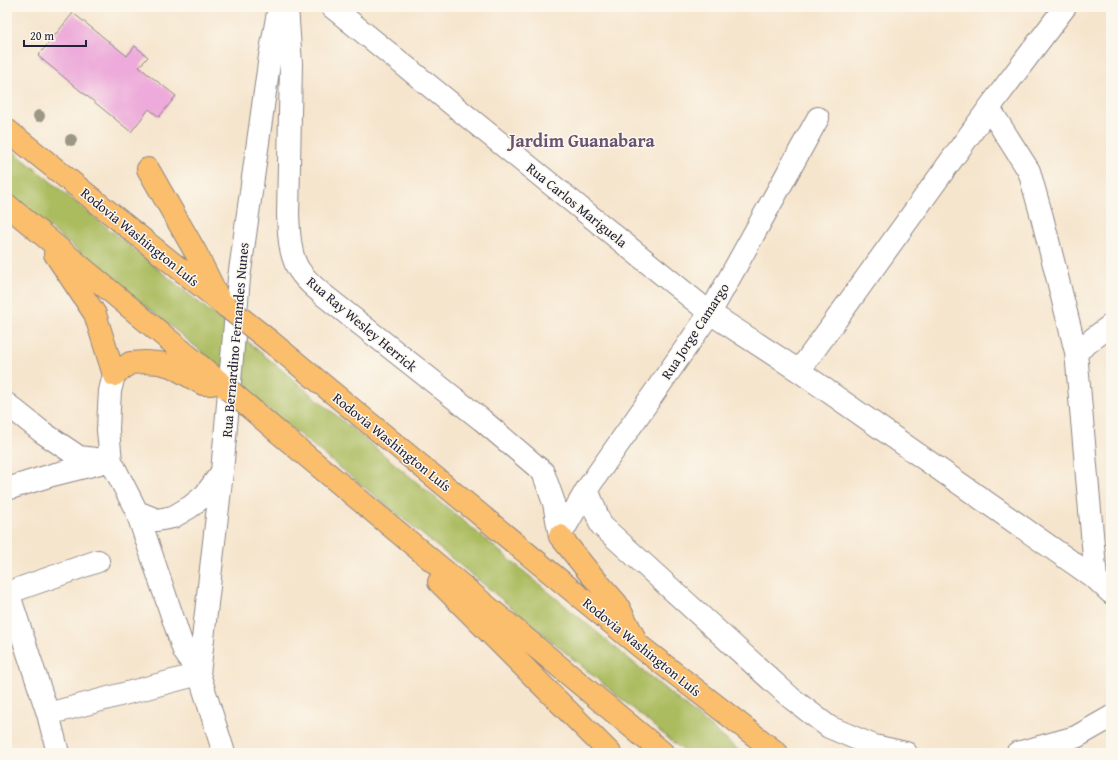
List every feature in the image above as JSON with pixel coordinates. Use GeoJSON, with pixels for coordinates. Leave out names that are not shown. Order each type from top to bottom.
{"type":"FeatureCollection","features":[{"type":"Feature","properties":{"kind":"highway","name":"Rodovia Washington Luís"},"geometry":{"type":"LineString","coordinates":[[7,130],[271,342],[637,644],[777,753]]}},
{"type":"Feature","properties":{"kind":"highway"},"geometry":{"type":"LineString","coordinates":[[148,169],[224,305]]}},
{"type":"Feature","properties":{"kind":"highway"},"geometry":{"type":"LineString","coordinates":[[7,205],[663,753]]}},
{"type":"Feature","properties":{"kind":"highway"},"geometry":{"type":"LineString","coordinates":[[41,232],[96,314],[114,374],[130,363],[159,363],[171,366],[202,384],[226,388]]}},
{"type":"Feature","properties":{"kind":"highway"},"geometry":{"type":"LineString","coordinates":[[346,487],[610,753]]}},
{"type":"Feature","properties":{"kind":"highway"},"geometry":{"type":"LineString","coordinates":[[560,536],[617,604],[637,644]]}},
{"type":"Feature","properties":{"kind":"street","name":"Rua Bernardino Fernandes Nunes"},"geometry":{"type":"LineString","coordinates":[[198,674],[222,472],[239,278],[270,56],[280,7]]}},
{"type":"Feature","properties":{"kind":"street","name":"Rua Ray Wesley Herrick"},"geometry":{"type":"LineString","coordinates":[[287,7],[291,64],[288,215],[289,236],[295,263],[308,282],[321,293],[482,420],[543,472],[554,503],[560,536]]}},
{"type":"Feature","properties":{"kind":"street","name":"Rua Carlos Mariguela"},"geometry":{"type":"LineString","coordinates":[[332,7],[710,313],[799,371],[1103,586]]}},
{"type":"Feature","properties":{"kind":"street"},"geometry":{"type":"LineString","coordinates":[[799,371],[989,108],[1065,7]]}},
{"type":"Feature","properties":{"kind":"street"},"geometry":{"type":"LineString","coordinates":[[989,108],[1029,171],[1076,352],[1103,586]]}},
{"type":"Feature","properties":{"kind":"street","name":"Rua Jorge Camargo"},"geometry":{"type":"LineString","coordinates":[[560,536],[587,489],[710,313],[818,118]]}},
{"type":"Feature","properties":{"kind":"street"},"geometry":{"type":"LineString","coordinates":[[1076,352],[1111,325]]}},
{"type":"Feature","properties":{"kind":"street","name":"Rua Bernardino Fernandes Nunes"},"geometry":{"type":"LineString","coordinates":[[114,374],[110,391],[108,430],[111,461],[137,512],[184,651],[198,674],[224,753]]}},
{"type":"Feature","properties":{"kind":"street"},"geometry":{"type":"LineString","coordinates":[[7,404],[42,432],[79,457],[111,461]]}},
{"type":"Feature","properties":{"kind":"street"},"geometry":{"type":"LineString","coordinates":[[7,489],[52,475],[111,461]]}},
{"type":"Feature","properties":{"kind":"street"},"geometry":{"type":"LineString","coordinates":[[137,512],[157,520],[173,517],[190,508],[205,496],[222,472]]}},
{"type":"Feature","properties":{"kind":"street"},"geometry":{"type":"LineString","coordinates":[[587,489],[601,525],[791,698],[829,727],[874,746],[906,753]]}},
{"type":"Feature","properties":{"kind":"street"},"geometry":{"type":"LineString","coordinates":[[58,753],[48,714],[8,592],[98,561]]}},
{"type":"Feature","properties":{"kind":"street"},"geometry":{"type":"LineString","coordinates":[[48,714],[198,674]]}},
{"type":"Feature","properties":{"kind":"street"},"geometry":{"type":"LineString","coordinates":[[1017,753],[1076,737],[1111,717]]}},
{"type":"Feature","properties":{"kind":"green space"},"geometry":{"type":"Polygon","coordinates":[[[7,146],[229,327],[223,369],[7,193],[7,146]]]}},
{"type":"Feature","properties":{"kind":"green space"},"geometry":{"type":"Polygon","coordinates":[[[241,336],[742,753],[686,753],[482,583],[236,383],[241,336]]]}},
{"type":"Feature","properties":{"kind":"building"},"geometry":{"type":"Polygon","coordinates":[[[73,13],[127,56],[135,46],[148,57],[139,67],[176,96],[159,117],[149,109],[131,132],[38,56],[73,13]]]}},
{"type":"Feature","properties":{"kind":"district","name":"Jardim Guanabara"},"geometry":{"type":"Point","coordinates":[582,140]}}]}
